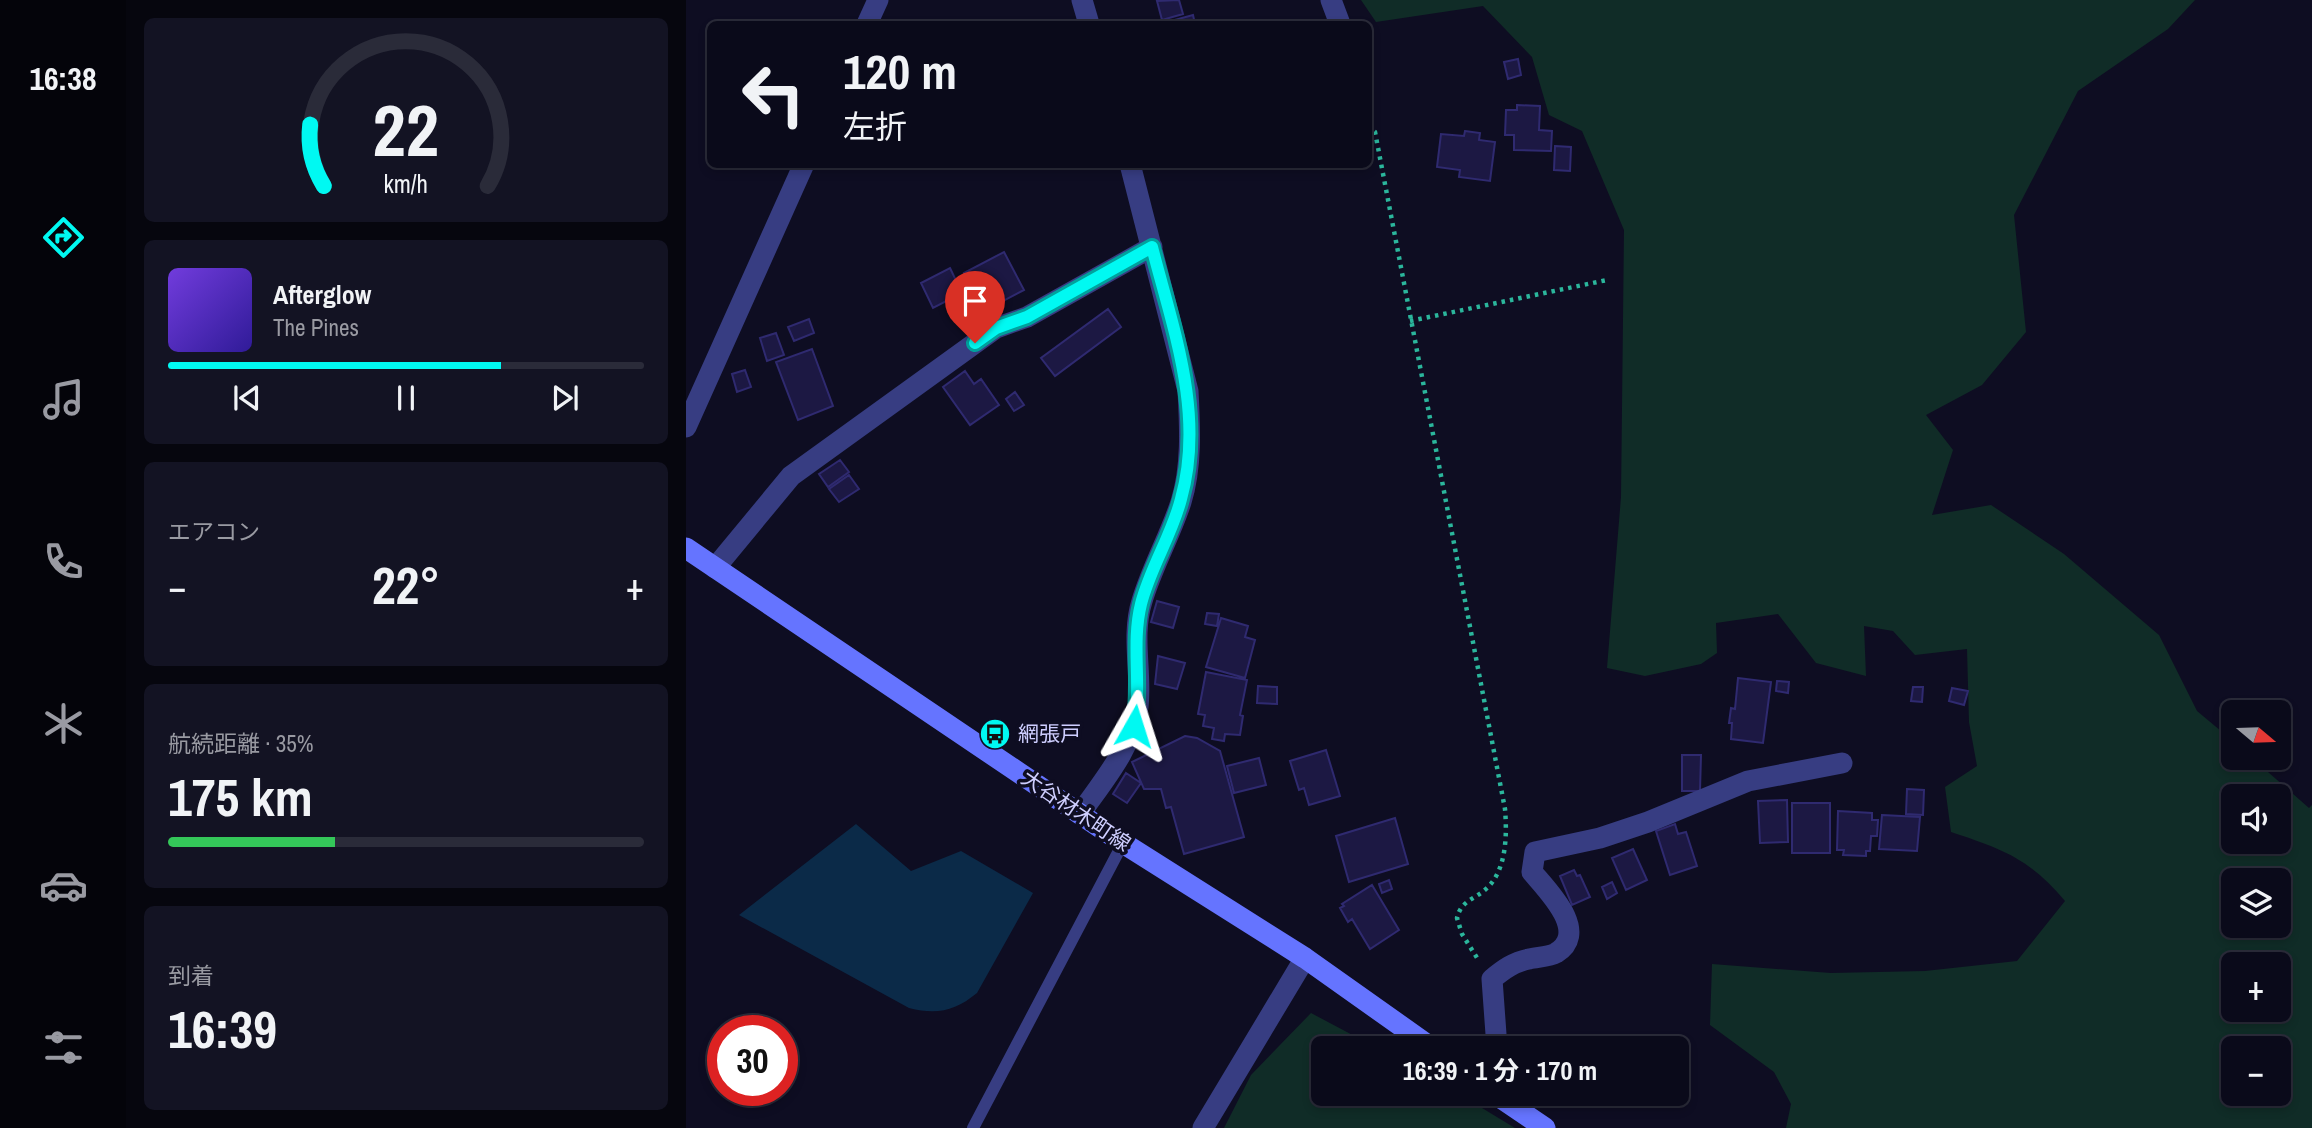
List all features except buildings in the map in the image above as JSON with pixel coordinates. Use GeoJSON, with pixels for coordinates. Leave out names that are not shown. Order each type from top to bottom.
{"type":"FeatureCollection","features":[{"type":"Feature","properties":{"kind":"main road","name":"大谷材木町線"},"geometry":{"type":"LineString","coordinates":[[686,548],[1123,843],[1305,958],[1415,1036]]}},
{"type":"Feature","properties":{"kind":"main road"},"geometry":{"type":"LineString","coordinates":[[1513,1106],[1545,1128]]}},
{"type":"Feature","properties":{"kind":"street"},"geometry":{"type":"LineString","coordinates":[[868,21],[878,0]]}},
{"type":"Feature","properties":{"kind":"street"},"geometry":{"type":"LineString","coordinates":[[1082,0],[1088,21]]}},
{"type":"Feature","properties":{"kind":"street"},"geometry":{"type":"LineString","coordinates":[[1331,0],[1339,21]]}},
{"type":"Feature","properties":{"kind":"street"},"geometry":{"type":"LineString","coordinates":[[686,427],[802,168]]}},
{"type":"Feature","properties":{"kind":"street"},"geometry":{"type":"LineString","coordinates":[[1080,814],[1125,747],[1134,726],[1138,705],[1137,625],[1142,601],[1181,502],[1186,478],[1190,421],[1188,391],[1134,168]]}},
{"type":"Feature","properties":{"kind":"street"},"geometry":{"type":"LineString","coordinates":[[715,568],[791,476],[996,328],[1027,317],[1152,247]]}},
{"type":"Feature","properties":{"kind":"street"},"geometry":{"type":"LineString","coordinates":[[1496,1036],[1492,979],[1510,964],[1555,954],[1567,943],[1569,929],[1566,917],[1532,872],[1535,852],[1600,838],[1648,822],[1748,781],[1842,763]]}},
{"type":"Feature","properties":{"kind":"street"},"geometry":{"type":"LineString","coordinates":[[1203,1128],[1305,958]]}},
{"type":"Feature","properties":{"kind":"lane"},"geometry":{"type":"LineString","coordinates":[[973,1128],[1123,843]]}},
{"type":"Feature","properties":{"kind":"path"},"geometry":{"type":"LineString","coordinates":[[1372,129],[1375,132],[1505,809],[1507,834],[1499,871],[1487,888],[1465,903],[1458,918],[1462,934],[1492,979]]}},
{"type":"Feature","properties":{"kind":"path"},"geometry":{"type":"LineString","coordinates":[[1410,321],[1607,280]]}},
{"type":"Feature","properties":{"kind":"green space"},"geometry":{"type":"Polygon","coordinates":[[[1361,0],[2195,0],[2168,29],[2078,91],[2014,215],[2026,332],[1982,385],[1926,415],[1953,450],[1932,515],[1991,505],[2064,554],[2159,635],[2197,711],[2221,731],[2221,770],[2266,770],[2282,784],[2221,784],[2221,854],[2291,854],[2291,792],[2309,808],[2312,805],[2312,1128],[1786,1128],[1791,1104],[1774,1072],[1710,1025],[1712,964],[1831,973],[1925,971],[2017,961],[2065,901],[2039,874],[2014,857],[1951,832],[1945,787],[1977,766],[1969,722],[1967,649],[1915,655],[1893,631],[1864,626],[1866,676],[1816,663],[1778,614],[1716,623],[1717,653],[1701,664],[1645,676],[1607,668],[1621,497],[1624,230],[1582,131],[1549,115],[1532,57],[1483,6],[1376,22],[1361,0]]]}},
{"type":"Feature","properties":{"kind":"green space"},"geometry":{"type":"Polygon","coordinates":[[[1311,1013],[1354,1036],[1311,1036],[1311,1106],[1479,1106],[1515,1128],[1224,1128],[1251,1075],[1311,1013]]]}},
{"type":"Feature","properties":{"kind":"water"},"geometry":{"type":"Polygon","coordinates":[[[856,824],[911,871],[961,851],[1033,893],[977,993],[961,1004],[937,1011],[909,1008],[739,915],[856,824]]]}},
{"type":"Feature","properties":{"kind":"place","name":"網張戸"},"geometry":{"type":"Point","coordinates":[995,734]}},
{"type":"Feature","properties":{"kind":"route"},"geometry":{"type":"LineString","coordinates":[[975,343],[996,328],[1027,317],[1152,247],[1188,391],[1190,421],[1186,478],[1181,502],[1142,601],[1137,625],[1138,705],[1134,726]]}}]}
